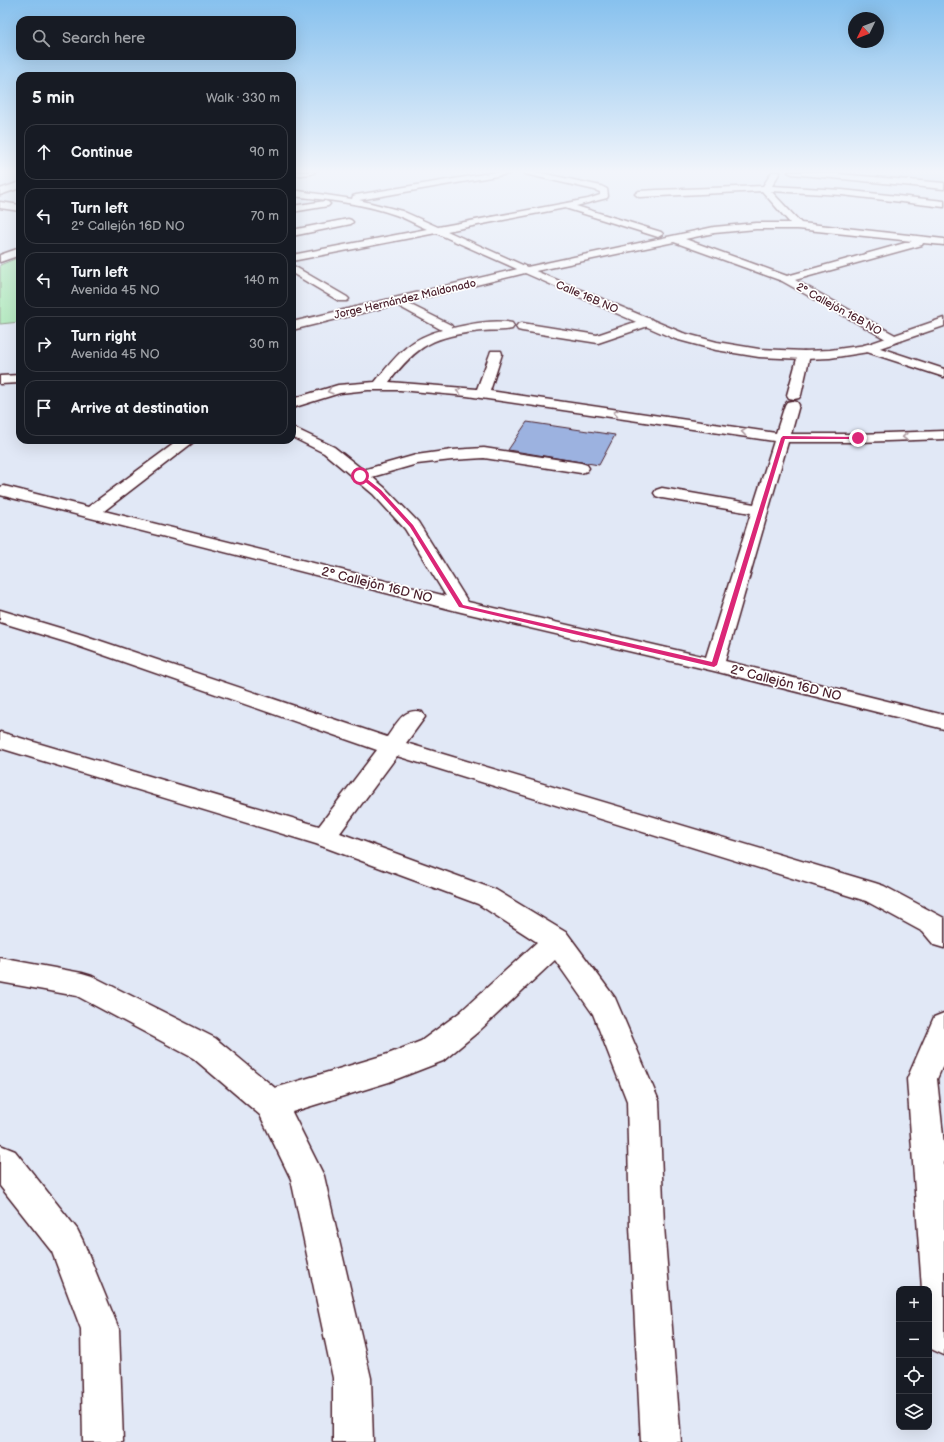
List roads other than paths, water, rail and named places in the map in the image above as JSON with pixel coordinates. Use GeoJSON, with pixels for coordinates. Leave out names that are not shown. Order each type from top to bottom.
{"type":"FeatureCollection","features":[{"type":"Feature","properties":{"kind":"street"},"geometry":{"type":"LineString","coordinates":[[296,257],[388,239]]}},
{"type":"Feature","properties":{"kind":"street","name":"Calle 16B NO"},"geometry":{"type":"LineString","coordinates":[[457,239],[679,336],[716,346],[759,353],[804,355],[830,354],[868,348],[944,322]]}},
{"type":"Feature","properties":{"kind":"street","name":"Jorge Hernández Maldonado"},"geometry":{"type":"LineString","coordinates":[[296,325],[526,270],[666,239]]}},
{"type":"Feature","properties":{"kind":"street","name":"2° Callejón 16B NO"},"geometry":{"type":"LineString","coordinates":[[676,239],[786,279],[894,339]]}},
{"type":"Feature","properties":{"kind":"street","name":"Jorge Hernández Maldonado"},"geometry":{"type":"LineString","coordinates":[[921,239],[944,242]]}},
{"type":"Feature","properties":{"kind":"street"},"geometry":{"type":"LineString","coordinates":[[786,279],[928,240]]}},
{"type":"Feature","properties":{"kind":"street"},"geometry":{"type":"LineString","coordinates":[[0,259],[16,253]]}},
{"type":"Feature","properties":{"kind":"street"},"geometry":{"type":"LineString","coordinates":[[296,270],[343,299]]}},
{"type":"Feature","properties":{"kind":"street"},"geometry":{"type":"LineString","coordinates":[[397,301],[447,328]]}},
{"type":"Feature","properties":{"kind":"street"},"geometry":{"type":"LineString","coordinates":[[522,327],[598,339],[647,322]]}},
{"type":"Feature","properties":{"kind":"street"},"geometry":{"type":"LineString","coordinates":[[379,386],[408,351],[421,343],[435,337],[470,329],[508,326]]}},
{"type":"Feature","properties":{"kind":"street"},"geometry":{"type":"LineString","coordinates":[[868,348],[944,373]]}},
{"type":"Feature","properties":{"kind":"street"},"geometry":{"type":"LineString","coordinates":[[482,394],[496,354]]}},
{"type":"Feature","properties":{"kind":"street"},"geometry":{"type":"LineString","coordinates":[[714,665],[783,438],[804,355]]}},
{"type":"Feature","properties":{"kind":"street"},"geometry":{"type":"LineString","coordinates":[[1,380],[16,379]]}},
{"type":"Feature","properties":{"kind":"street"},"geometry":{"type":"LineString","coordinates":[[1,380],[16,382]]}},
{"type":"Feature","properties":{"kind":"street"},"geometry":{"type":"LineString","coordinates":[[296,403],[338,389],[400,386],[482,394],[783,438],[858,438],[944,435]]}},
{"type":"Feature","properties":{"kind":"street"},"geometry":{"type":"LineString","coordinates":[[296,433],[329,450],[379,491],[412,526],[461,606]]}},
{"type":"Feature","properties":{"kind":"street"},"geometry":{"type":"LineString","coordinates":[[92,512],[184,444]]}},
{"type":"Feature","properties":{"kind":"street"},"geometry":{"type":"LineString","coordinates":[[360,476],[416,460],[452,455],[484,453],[581,468]]}},
{"type":"Feature","properties":{"kind":"street","name":"2° Callejón 16D NO"},"geometry":{"type":"LineString","coordinates":[[4,491],[461,606],[714,665],[944,722]]}},
{"type":"Feature","properties":{"kind":"street"},"geometry":{"type":"LineString","coordinates":[[662,492],[761,510]]}},
{"type":"Feature","properties":{"kind":"street"},"geometry":{"type":"LineString","coordinates":[[0,616],[76,639],[392,747],[875,894],[933,924],[944,937]]}},
{"type":"Feature","properties":{"kind":"street"},"geometry":{"type":"LineString","coordinates":[[324,837],[414,717]]}},
{"type":"Feature","properties":{"kind":"street"},"geometry":{"type":"LineString","coordinates":[[1,741],[324,837],[487,897],[557,941],[605,1008],[643,1101],[647,1226],[661,1442]]}},
{"type":"Feature","properties":{"kind":"street"},"geometry":{"type":"LineString","coordinates":[[271,1104],[388,1068],[432,1051],[469,1022],[557,941]]}},
{"type":"Feature","properties":{"kind":"street"},"geometry":{"type":"LineString","coordinates":[[0,970],[82,985],[204,1048],[271,1104],[307,1176],[352,1378],[353,1442]]}},
{"type":"Feature","properties":{"kind":"street"},"geometry":{"type":"LineString","coordinates":[[944,1026],[922,1079],[944,1336]]}},
{"type":"Feature","properties":{"kind":"street"},"geometry":{"type":"LineString","coordinates":[[0,1161],[65,1241],[100,1329],[103,1442]]}}]}
